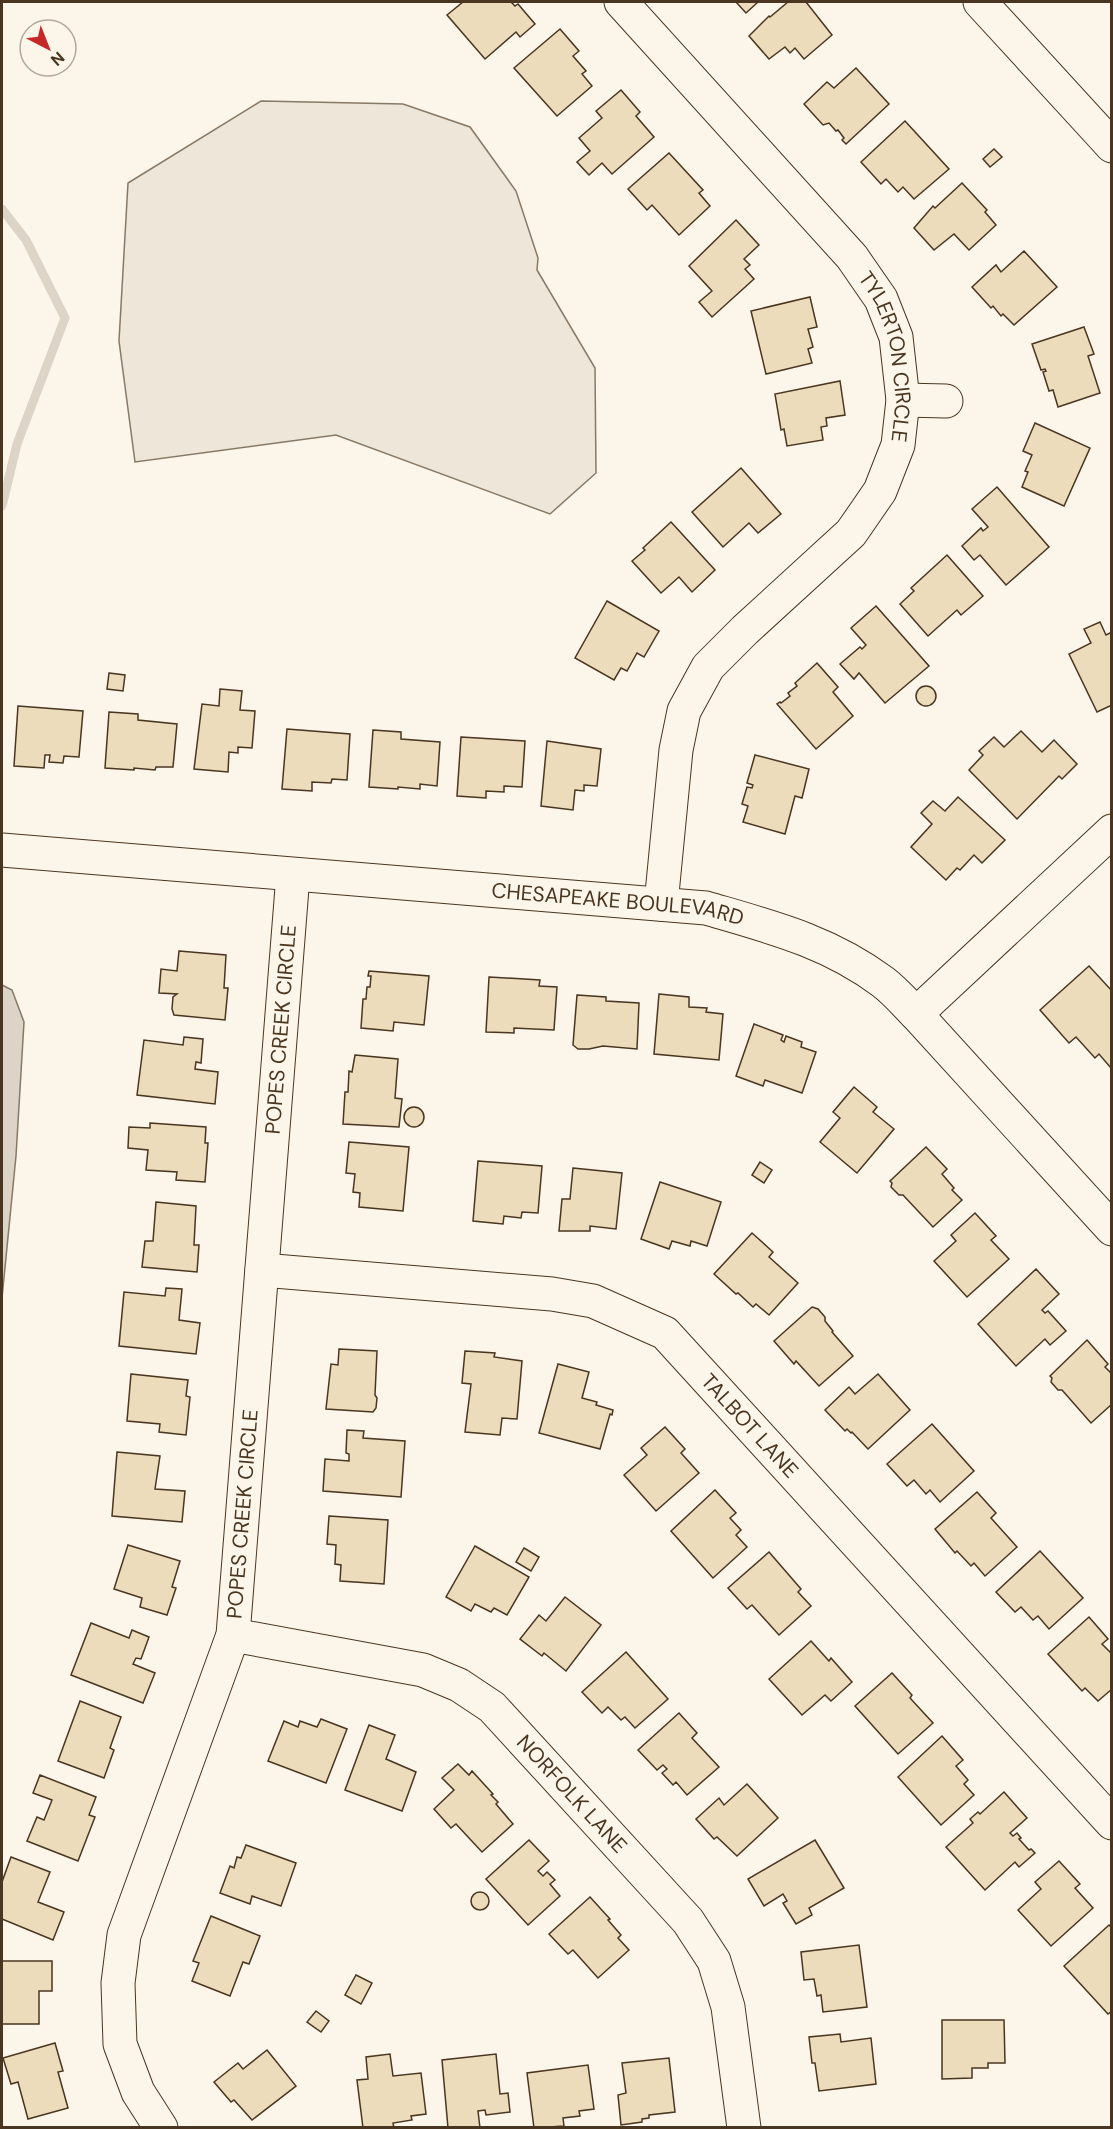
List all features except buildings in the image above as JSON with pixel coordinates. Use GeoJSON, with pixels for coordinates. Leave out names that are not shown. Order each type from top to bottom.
{"type":"FeatureCollection","features":[{"type":"Feature","properties":{"kind":"street","name":"TYLERTON CIRCLE"},"geometry":{"type":"LineString","coordinates":[[621,2],[852,257],[881,299],[896,337],[903,400],[898,445],[880,491],[851,533],[708,667],[684,711],[676,750],[661,904]]}},
{"type":"Feature","properties":{"kind":"street"},"geometry":{"type":"LineString","coordinates":[[980,2],[1112,146]]}},
{"type":"Feature","properties":{"kind":"street"},"geometry":{"type":"LineString","coordinates":[[903,400],[946,401]]}},
{"type":"Feature","properties":{"kind":"street"},"geometry":{"type":"LineString","coordinates":[[916,1014],[1112,831]]}},
{"type":"Feature","properties":{"kind":"street","name":"CHESAPEAKE BOULEVARD"},"geometry":{"type":"LineString","coordinates":[[2,850],[706,908],[800,936],[843,956],[885,983],[1112,1229]]}},
{"type":"Feature","properties":{"kind":"street","name":"POPES CREEK CIRCLE"},"geometry":{"type":"LineString","coordinates":[[161,2127],[138,2092],[120,2044],[118,1983],[124,1935],[233,1635],[293,875]]}},
{"type":"Feature","properties":{"kind":"street","name":"TALBOT LANE"},"geometry":{"type":"LineString","coordinates":[[262,1270],[552,1294],[593,1301],[665,1333],[1112,1823]]}},
{"type":"Feature","properties":{"kind":"street","name":"NORFOLK LANE"},"geometry":{"type":"LineString","coordinates":[[233,1635],[423,1670],[459,1685],[492,1707],[688,1921],[714,1961],[728,2007],[744,2127]]}},
{"type":"Feature","properties":{"kind":"shaded area"},"geometry":{"type":"Polygon","coordinates":[[[261,101],[403,104],[470,127],[516,191],[538,258],[537,270],[595,368],[596,473],[550,514],[336,435],[135,462],[119,341],[128,183],[261,101]]]}},
{"type":"Feature","properties":{"kind":"shaded area"},"geometry":{"type":"Polygon","coordinates":[[[2,985],[12,990],[24,1022],[16,1156],[2,1298],[2,985]]]}},
{"type":"Feature","properties":{"kind":"waterway"},"geometry":{"type":"LineString","coordinates":[[2,209],[26,240],[65,318],[17,444],[2,506]]}}]}
